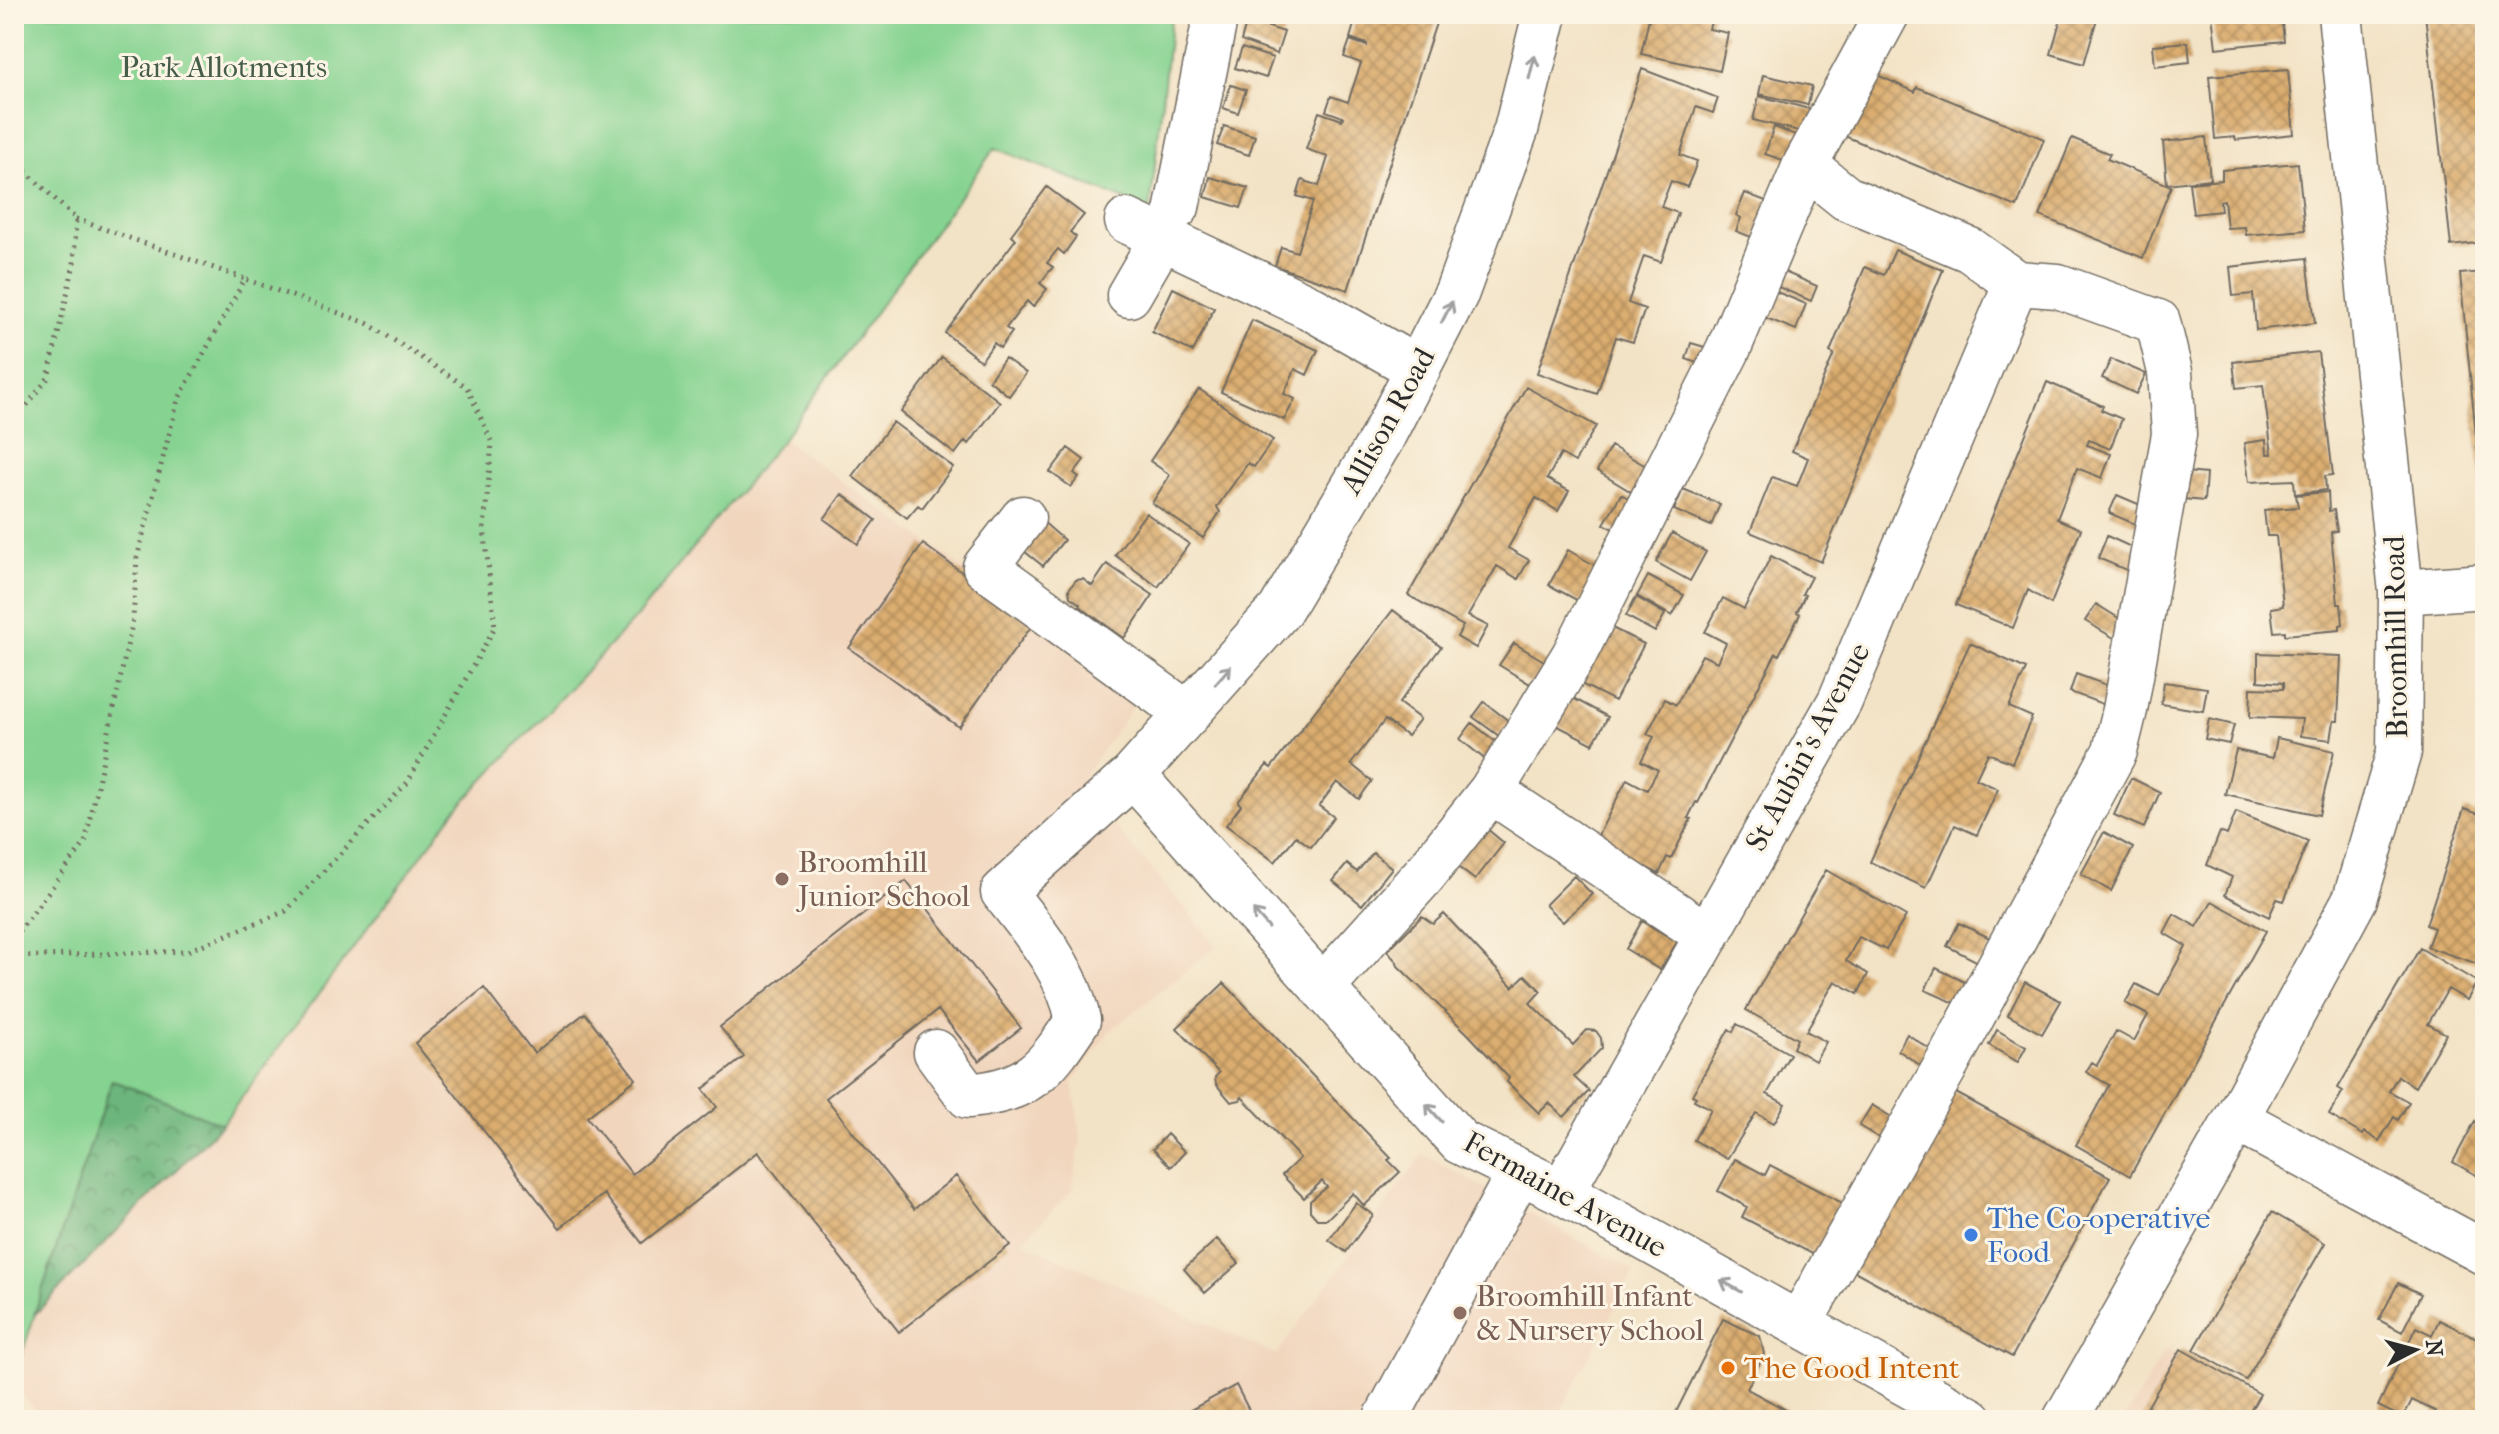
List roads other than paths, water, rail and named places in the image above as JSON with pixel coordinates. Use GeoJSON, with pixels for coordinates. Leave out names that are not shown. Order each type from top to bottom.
{"type":"FeatureCollection","features":[{"type":"Feature","properties":{"kind":"street"},"geometry":{"type":"LineString","coordinates":[[1129,295],[1155,222],[1216,14]]}},
{"type":"Feature","properties":{"kind":"street","name":"Allison Road"},"geometry":{"type":"LineString","coordinates":[[936,1052],[968,1096],[999,1093],[1028,1080],[1056,1053],[1078,1020],[1075,1003],[1051,952],[1003,892],[1133,775],[1280,610],[1381,440],[1457,292],[1516,130],[1545,14]]}},
{"type":"Feature","properties":{"kind":"street"},"geometry":{"type":"LineString","coordinates":[[1322,988],[1424,875],[1491,791],[1574,655],[1728,350],[1805,165],[1887,14]]}},
{"type":"Feature","properties":{"kind":"street","name":"Broomhill Road"},"geometry":{"type":"LineString","coordinates":[[2065,1420],[2236,1119],[2355,899],[2399,752],[2401,592],[2340,14]]}},
{"type":"Feature","properties":{"kind":"street"},"geometry":{"type":"LineString","coordinates":[[1799,1324],[1948,1062],[2115,751],[2174,434],[2170,372],[2158,322],[2058,286],[2016,283],[1970,250],[1846,198],[1805,165]]}},
{"type":"Feature","properties":{"kind":"street"},"geometry":{"type":"LineString","coordinates":[[1155,222],[1418,369]]}},
{"type":"Feature","properties":{"kind":"street","name":"St Aubin's Avenue"},"geometry":{"type":"LineString","coordinates":[[1562,1192],[1840,701],[2016,283]]}},
{"type":"Feature","properties":{"kind":"street"},"geometry":{"type":"LineString","coordinates":[[1023,518],[985,567],[1188,714]]}},
{"type":"Feature","properties":{"kind":"street"},"geometry":{"type":"LineString","coordinates":[[2401,592],[2485,586]]}},
{"type":"Feature","properties":{"kind":"street","name":"Fermaine Avenue"},"geometry":{"type":"LineString","coordinates":[[1133,775],[1460,1142],[1562,1192],[1971,1420]]}},
{"type":"Feature","properties":{"kind":"street"},"geometry":{"type":"LineString","coordinates":[[1491,791],[1707,935]]}},
{"type":"Feature","properties":{"kind":"street"},"geometry":{"type":"LineString","coordinates":[[2236,1119],[2485,1253]]}},
{"type":"Feature","properties":{"kind":"street"},"geometry":{"type":"LineString","coordinates":[[1385,1420],[1519,1173]]}},
{"type":"Feature","properties":{"kind":"place","name":"Broomhill Junior School"},"geometry":{"type":"Point","coordinates":[782,879]}},
{"type":"Feature","properties":{"kind":"place","name":"The Co-operative Food"},"geometry":{"type":"Point","coordinates":[1971,1235]}},
{"type":"Feature","properties":{"kind":"place","name":"Broomhill Infant & Nursery School"},"geometry":{"type":"Point","coordinates":[1460,1313]}},
{"type":"Feature","properties":{"kind":"place","name":"The Good Intent"},"geometry":{"type":"Point","coordinates":[1728,1368]}},
{"type":"Feature","properties":{"kind":"park label","name":"Park Allotments"},"geometry":{"type":"Point","coordinates":[224,67]}}]}
